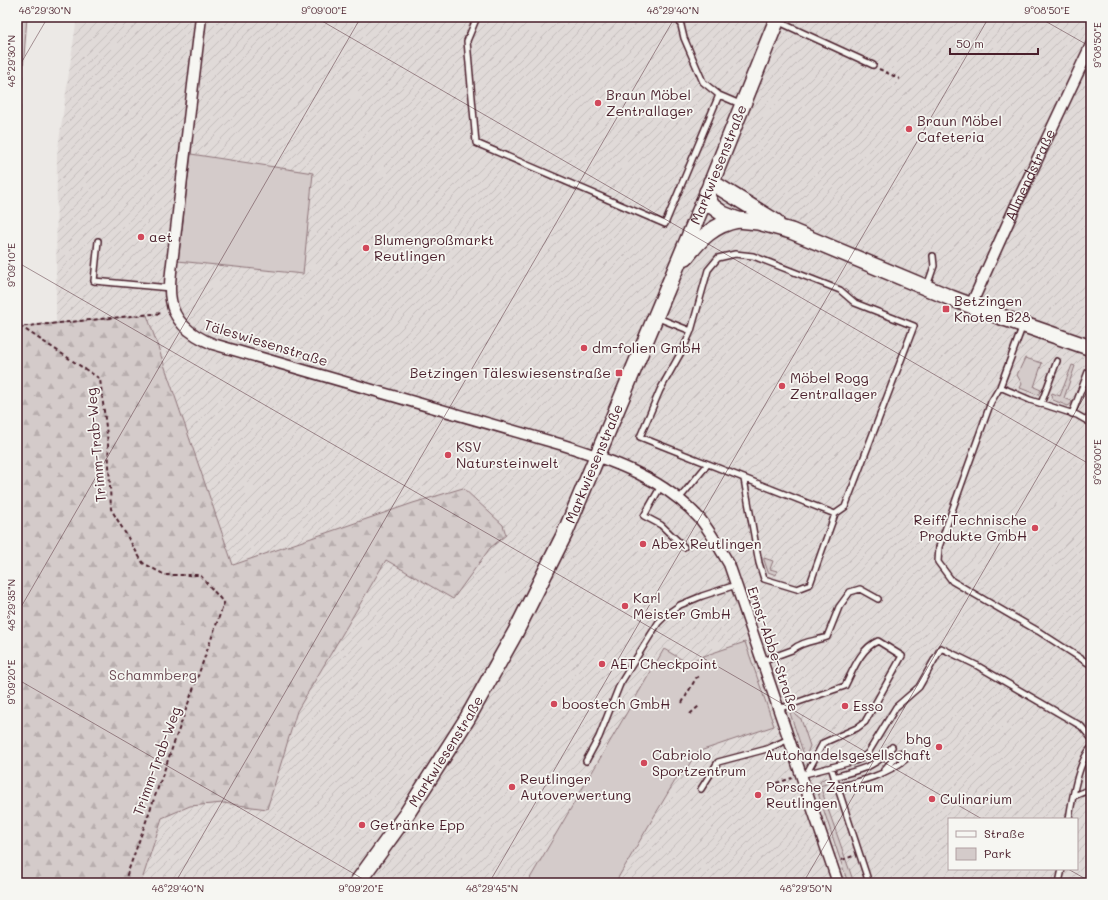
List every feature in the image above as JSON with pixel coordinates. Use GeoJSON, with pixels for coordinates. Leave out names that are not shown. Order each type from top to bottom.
{"type":"FeatureCollection","features":[{"type":"Feature","properties":{"kind":"street","name":"Täleswiesenstraße"},"geometry":{"type":"LineString","coordinates":[[201,17],[170,288],[174,312],[180,322],[194,335],[213,344],[598,456]]}},
{"type":"Feature","properties":{"kind":"street","name":"Markwiesenstraße"},"geometry":{"type":"LineString","coordinates":[[357,883],[406,815],[462,726],[518,627],[565,533],[656,317],[743,106],[777,19]]}},
{"type":"Feature","properties":{"kind":"street","name":"Allmendstraße"},"geometry":{"type":"LineString","coordinates":[[971,305],[1091,45]]}},
{"type":"Feature","properties":{"kind":"street"},"geometry":{"type":"LineString","coordinates":[[791,231],[758,222],[738,220],[724,214],[712,206],[708,198],[709,187],[791,231],[927,288],[1091,348]]}},
{"type":"Feature","properties":{"kind":"street"},"geometry":{"type":"LineString","coordinates":[[678,262],[686,257],[700,239],[711,230],[729,222],[738,220]]}},
{"type":"Feature","properties":{"kind":"street","name":"Ernst-Abbe-Straße"},"geometry":{"type":"LineString","coordinates":[[598,456],[627,468],[661,486],[679,499],[710,532],[729,564],[778,709],[804,774],[837,883]]}},
{"type":"Feature","properties":{"kind":"lane"},"geometry":{"type":"LineString","coordinates":[[477,17],[467,41],[476,143],[665,224],[719,95]]}},
{"type":"Feature","properties":{"kind":"lane"},"geometry":{"type":"LineString","coordinates":[[679,17],[684,38],[703,82],[719,95],[743,106]]}},
{"type":"Feature","properties":{"kind":"lane"},"geometry":{"type":"LineString","coordinates":[[777,19],[873,65]]}},
{"type":"Feature","properties":{"kind":"lane"},"geometry":{"type":"LineString","coordinates":[[98,241],[94,281],[170,288]]}},
{"type":"Feature","properties":{"kind":"lane"},"geometry":{"type":"LineString","coordinates":[[744,479],[759,563],[764,580],[797,589],[810,584],[835,514],[845,507],[914,326],[855,303],[840,290],[753,256],[735,254],[718,258],[708,270],[691,331],[684,347],[660,390],[640,437],[835,514]]}},
{"type":"Feature","properties":{"kind":"lane"},"geometry":{"type":"LineString","coordinates":[[927,288],[934,266],[933,256]]}},
{"type":"Feature","properties":{"kind":"lane"},"geometry":{"type":"LineString","coordinates":[[656,317],[691,331]]}},
{"type":"Feature","properties":{"kind":"lane"},"geometry":{"type":"LineString","coordinates":[[1023,324],[1000,387],[991,402],[938,547],[938,562],[952,581],[1038,631],[1091,665]]}},
{"type":"Feature","properties":{"kind":"lane"},"geometry":{"type":"LineString","coordinates":[[1041,404],[1057,361]]}},
{"type":"Feature","properties":{"kind":"lane"},"geometry":{"type":"LineString","coordinates":[[1072,414],[1088,372]]}},
{"type":"Feature","properties":{"kind":"lane"},"geometry":{"type":"LineString","coordinates":[[1000,387],[1041,404],[1072,414],[1091,423]]}},
{"type":"Feature","properties":{"kind":"lane"},"geometry":{"type":"LineString","coordinates":[[679,499],[708,464]]}},
{"type":"Feature","properties":{"kind":"lane"},"geometry":{"type":"LineString","coordinates":[[661,486],[644,516],[661,525],[684,547]]}},
{"type":"Feature","properties":{"kind":"lane","name":"Ernst-Abbe-Straße"},"geometry":{"type":"LineString","coordinates":[[586,761],[599,737],[620,684],[658,623],[667,614],[680,605],[736,585]]}},
{"type":"Feature","properties":{"kind":"lane"},"geometry":{"type":"LineString","coordinates":[[762,661],[792,650],[796,647],[827,637],[839,607],[850,592],[860,588],[878,599]]}},
{"type":"Feature","properties":{"kind":"lane"},"geometry":{"type":"LineString","coordinates":[[778,709],[845,686],[862,654],[870,644],[878,641],[902,656],[866,722],[857,728],[823,743],[804,774]]}},
{"type":"Feature","properties":{"kind":"lane"},"geometry":{"type":"LineString","coordinates":[[804,774],[855,761],[868,753],[896,707],[919,686],[941,648],[976,665],[1081,726],[1091,738]]}},
{"type":"Feature","properties":{"kind":"lane"},"geometry":{"type":"LineString","coordinates":[[701,789],[718,762],[767,749],[789,739]]}},
{"type":"Feature","properties":{"kind":"lane"},"geometry":{"type":"LineString","coordinates":[[834,777],[864,769],[879,762],[892,747]]}},
{"type":"Feature","properties":{"kind":"lane"},"geometry":{"type":"LineString","coordinates":[[1069,818],[1080,768],[1085,755],[1091,748]]}},
{"type":"Feature","properties":{"kind":"lane"},"geometry":{"type":"LineString","coordinates":[[883,771],[899,753]]}},
{"type":"Feature","properties":{"kind":"lane"},"geometry":{"type":"LineString","coordinates":[[837,787],[874,777],[883,771],[897,766],[906,759]]}},
{"type":"Feature","properties":{"kind":"lane"},"geometry":{"type":"LineString","coordinates":[[831,767],[869,883]]}},
{"type":"Feature","properties":{"kind":"lane"},"geometry":{"type":"LineString","coordinates":[[1074,796],[1091,789]]}},
{"type":"Feature","properties":{"kind":"lane"},"geometry":{"type":"LineString","coordinates":[[1059,883],[1062,870]]}},
{"type":"Feature","properties":{"kind":"path"},"geometry":{"type":"LineString","coordinates":[[873,65],[900,79]]}},
{"type":"Feature","properties":{"kind":"path"},"geometry":{"type":"LineString","coordinates":[[18,326],[174,312]]}},
{"type":"Feature","properties":{"kind":"path","name":"Trimm-Trab-Weg"},"geometry":{"type":"LineString","coordinates":[[18,326],[100,379],[108,443],[111,509],[143,563],[165,575],[200,575],[224,603],[124,883]]}},
{"type":"Feature","properties":{"kind":"path"},"geometry":{"type":"LineString","coordinates":[[682,703],[696,678],[701,675]]}},
{"type":"Feature","properties":{"kind":"path"},"geometry":{"type":"LineString","coordinates":[[690,714],[699,706]]}},
{"type":"Feature","properties":{"kind":"path"},"geometry":{"type":"LineString","coordinates":[[772,788],[774,784],[789,779]]}},
{"type":"Feature","properties":{"kind":"path"},"geometry":{"type":"LineString","coordinates":[[831,863],[860,854]]}},
{"type":"Feature","properties":{"kind":"shaded area"},"geometry":{"type":"Polygon","coordinates":[[[77,17],[1091,17],[1091,883],[17,883],[17,327],[56,323],[57,155],[77,17]]]}},
{"type":"Feature","properties":{"kind":"green space"},"geometry":{"type":"Polygon","coordinates":[[[17,17],[27,17],[17,149],[17,17]]]}},
{"type":"Feature","properties":{"kind":"green space"},"geometry":{"type":"Polygon","coordinates":[[[191,154],[313,173],[303,274],[178,261],[191,154]]]}},
{"type":"Feature","properties":{"kind":"green space"},"geometry":{"type":"Polygon","coordinates":[[[17,200],[20,326],[17,327],[17,200]]]}},
{"type":"Feature","properties":{"kind":"green space","name":"Schammberg"},"geometry":{"type":"Polygon","coordinates":[[[147,315],[233,565],[413,503],[463,488],[503,525],[506,535],[490,548],[453,599],[386,560],[297,711],[267,809],[223,803],[190,806],[162,818],[141,883],[17,883],[17,327],[147,315]]]}},
{"type":"Feature","properties":{"kind":"green space"},"geometry":{"type":"Polygon","coordinates":[[[1025,358],[1042,363],[1034,387],[1041,390],[1038,395],[1020,388],[1022,384],[1017,375],[1025,358]]]}},
{"type":"Feature","properties":{"kind":"green space"},"geometry":{"type":"Polygon","coordinates":[[[1072,365],[1075,366],[1064,398],[1072,401],[1068,406],[1053,400],[1051,397],[1052,393],[1060,396],[1072,365]]]}},
{"type":"Feature","properties":{"kind":"green space"},"geometry":{"type":"Polygon","coordinates":[[[764,558],[773,561],[770,569],[777,571],[776,575],[768,572],[764,558]]]}},
{"type":"Feature","properties":{"kind":"green space","name":"Cabriolo Sportzentrum"},"geometry":{"type":"Polygon","coordinates":[[[745,642],[774,726],[697,752],[682,776],[679,774],[615,883],[534,883],[529,880],[664,649],[686,662],[745,642]]]}},
{"type":"Feature","properties":{"kind":"green space"},"geometry":{"type":"Polygon","coordinates":[[[792,712],[801,719],[810,746],[806,756],[804,755],[790,713],[792,712]]]}},
{"type":"Feature","properties":{"kind":"green space"},"geometry":{"type":"Polygon","coordinates":[[[826,778],[829,783],[820,786],[854,883],[848,883],[817,790],[821,780],[826,778]]]}},
{"type":"Feature","properties":{"kind":"place","name":"Braun Möbel Zentrallager"},"geometry":{"type":"Point","coordinates":[598,103]}},
{"type":"Feature","properties":{"kind":"place","name":"Braun Möbel Cafeteria"},"geometry":{"type":"Point","coordinates":[909,129]}},
{"type":"Feature","properties":{"kind":"place","name":"aet"},"geometry":{"type":"Point","coordinates":[141,237]}},
{"type":"Feature","properties":{"kind":"place","name":"Blumengroßmarkt Reutlingen"},"geometry":{"type":"Point","coordinates":[366,248]}},
{"type":"Feature","properties":{"kind":"place","name":"Betzingen Knoten B28"},"geometry":{"type":"Point","coordinates":[946,309]}},
{"type":"Feature","properties":{"kind":"place","name":"dm-folien GmbH"},"geometry":{"type":"Point","coordinates":[584,348]}},
{"type":"Feature","properties":{"kind":"place","name":"Betzingen Täleswiesenstraße"},"geometry":{"type":"Point","coordinates":[619,373]}},
{"type":"Feature","properties":{"kind":"place","name":"Möbel Rogg Zentrallager"},"geometry":{"type":"Point","coordinates":[782,386]}},
{"type":"Feature","properties":{"kind":"place","name":"KSV Natursteinwelt"},"geometry":{"type":"Point","coordinates":[448,455]}},
{"type":"Feature","properties":{"kind":"place","name":"Reiff Technische Produkte GmbH"},"geometry":{"type":"Point","coordinates":[1035,528]}},
{"type":"Feature","properties":{"kind":"place","name":"Abex Reutlingen"},"geometry":{"type":"Point","coordinates":[643,544]}},
{"type":"Feature","properties":{"kind":"place","name":"Karl Meister GmbH"},"geometry":{"type":"Point","coordinates":[625,606]}},
{"type":"Feature","properties":{"kind":"place","name":"AET Checkpoint"},"geometry":{"type":"Point","coordinates":[602,664]}},
{"type":"Feature","properties":{"kind":"place","name":"boostech GmbH"},"geometry":{"type":"Point","coordinates":[554,704]}},
{"type":"Feature","properties":{"kind":"place","name":"Esso"},"geometry":{"type":"Point","coordinates":[845,706]}},
{"type":"Feature","properties":{"kind":"place","name":"bhg Autohandelsgesellschaft"},"geometry":{"type":"Point","coordinates":[939,747]}},
{"type":"Feature","properties":{"kind":"place","name":"Cabriolo Sportzentrum"},"geometry":{"type":"Point","coordinates":[644,763]}},
{"type":"Feature","properties":{"kind":"place","name":"Reutlinger Autoverwertung"},"geometry":{"type":"Point","coordinates":[512,787]}},
{"type":"Feature","properties":{"kind":"place","name":"Porsche Zentrum Reutlingen"},"geometry":{"type":"Point","coordinates":[758,795]}},
{"type":"Feature","properties":{"kind":"place","name":"Culinarium"},"geometry":{"type":"Point","coordinates":[932,799]}},
{"type":"Feature","properties":{"kind":"place","name":"Getränke Epp"},"geometry":{"type":"Point","coordinates":[362,825]}}]}
